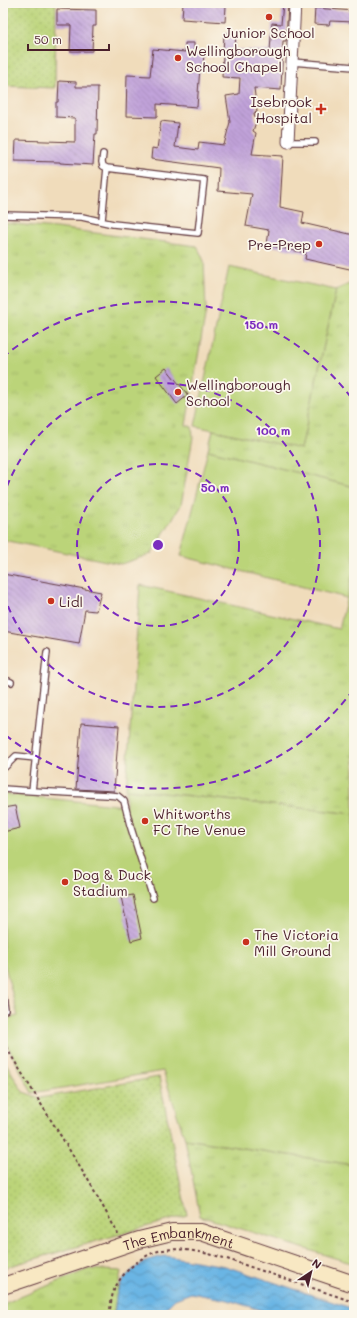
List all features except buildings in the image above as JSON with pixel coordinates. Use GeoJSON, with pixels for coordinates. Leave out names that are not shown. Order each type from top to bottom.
{"type":"FeatureCollection","features":[{"type":"Feature","properties":{"kind":"main road","name":"The Embankment"},"geometry":{"type":"LineString","coordinates":[[3,1286],[132,1243],[172,1232],[201,1232],[354,1284]]}},
{"type":"Feature","properties":{"kind":"street"},"geometry":{"type":"LineString","coordinates":[[288,142],[295,3]]}},
{"type":"Feature","properties":{"kind":"lane"},"geometry":{"type":"LineString","coordinates":[[292,62],[354,67]]}},
{"type":"Feature","properties":{"kind":"lane"},"geometry":{"type":"LineString","coordinates":[[288,142],[314,142]]}},
{"type":"Feature","properties":{"kind":"lane"},"geometry":{"type":"LineString","coordinates":[[3,215],[82,216],[113,224],[198,233],[204,180],[107,168],[103,166],[103,154]]}},
{"type":"Feature","properties":{"kind":"lane"},"geometry":{"type":"LineString","coordinates":[[102,220],[107,168]]}},
{"type":"Feature","properties":{"kind":"lane"},"geometry":{"type":"LineString","coordinates":[[32,791],[48,652]]}},
{"type":"Feature","properties":{"kind":"lane"},"geometry":{"type":"LineString","coordinates":[[3,679],[11,682]]}},
{"type":"Feature","properties":{"kind":"lane"},"geometry":{"type":"LineString","coordinates":[[3,767],[5,767],[16,756],[36,758]]}},
{"type":"Feature","properties":{"kind":"lane"},"geometry":{"type":"LineString","coordinates":[[3,789],[107,795],[118,796],[124,800],[130,825],[154,898]]}},
{"type":"Feature","properties":{"kind":"lane"},"geometry":{"type":"LineString","coordinates":[[3,996],[5,1010]]}},
{"type":"Feature","properties":{"kind":"path"},"geometry":{"type":"LineString","coordinates":[[3,1042],[42,1108],[97,1194],[121,1238]]}},
{"type":"Feature","properties":{"kind":"path"},"geometry":{"type":"LineString","coordinates":[[109,1315],[114,1289],[125,1273],[153,1252],[163,1250],[210,1254],[354,1302]]}},
{"type":"Feature","properties":{"kind":"green space"},"geometry":{"type":"Polygon","coordinates":[[[3,3],[56,3],[55,88],[3,86],[3,3]]]}},
{"type":"Feature","properties":{"kind":"green space"},"geometry":{"type":"Polygon","coordinates":[[[129,3],[179,3],[179,6],[129,5],[129,3]]]}},
{"type":"Feature","properties":{"kind":"green space"},"geometry":{"type":"Polygon","coordinates":[[[3,223],[56,228],[197,246],[204,261],[206,311],[186,425],[192,427],[193,437],[181,505],[151,554],[121,564],[3,540],[3,223]]]}},
{"type":"Feature","properties":{"kind":"green space"},"geometry":{"type":"Polygon","coordinates":[[[229,267],[336,290],[301,449],[195,426],[229,267]]]}},
{"type":"Feature","properties":{"kind":"green space"},"geometry":{"type":"Polygon","coordinates":[[[349,284],[354,285],[354,487],[208,450],[213,430],[301,449],[336,290],[349,284]]]}},
{"type":"Feature","properties":{"kind":"green space"},"geometry":{"type":"Polygon","coordinates":[[[208,450],[354,487],[354,568],[347,598],[181,556],[208,450]]]}},
{"type":"Feature","properties":{"kind":"green space"},"geometry":{"type":"Polygon","coordinates":[[[354,568],[354,814],[126,789],[140,585],[339,629],[354,568]]]}},
{"type":"Feature","properties":{"kind":"green space","name":"The Victoria Mill Ground"},"geometry":{"type":"Polygon","coordinates":[[[126,789],[354,814],[354,1165],[185,1139],[163,1071],[32,1093],[3,1037],[3,1019],[18,1016],[3,959],[3,794],[126,806],[126,789]]]}},
{"type":"Feature","properties":{"kind":"green space"},"geometry":{"type":"Polygon","coordinates":[[[3,1058],[23,1092],[40,1098],[159,1077],[187,1215],[3,1268],[3,1058]]]}},
{"type":"Feature","properties":{"kind":"green space"},"geometry":{"type":"Polygon","coordinates":[[[185,1139],[354,1165],[354,1264],[200,1216],[185,1139]]]}},
{"type":"Feature","properties":{"kind":"green space"},"geometry":{"type":"Polygon","coordinates":[[[89,1269],[121,1271],[113,1315],[3,1315],[3,1304],[89,1269]]]}},
{"type":"Feature","properties":{"kind":"green space"},"geometry":{"type":"Polygon","coordinates":[[[180,1308],[221,1315],[171,1315],[180,1308]]]}},
{"type":"Feature","properties":{"kind":"water"},"geometry":{"type":"Polygon","coordinates":[[[166,1256],[225,1266],[354,1309],[354,1315],[276,1315],[228,1300],[191,1293],[175,1299],[159,1315],[114,1315],[117,1293],[124,1279],[136,1267],[143,1263],[158,1257],[166,1256]]]}},
{"type":"Feature","properties":{"kind":"place","name":"Junior School"},"geometry":{"type":"Point","coordinates":[269,17]}},
{"type":"Feature","properties":{"kind":"place","name":"Wellingborough School Chapel"},"geometry":{"type":"Point","coordinates":[178,58]}},
{"type":"Feature","properties":{"kind":"place","name":"Isebrook Hospital"},"geometry":{"type":"Point","coordinates":[321,109]}},
{"type":"Feature","properties":{"kind":"place","name":"Pre-Prep"},"geometry":{"type":"Point","coordinates":[319,244]}},
{"type":"Feature","properties":{"kind":"place","name":"Wellingborough School"},"geometry":{"type":"Point","coordinates":[178,392]}},
{"type":"Feature","properties":{"kind":"place","name":"Lidl"},"geometry":{"type":"Point","coordinates":[51,601]}},
{"type":"Feature","properties":{"kind":"place","name":"Whitworths FC The Venue"},"geometry":{"type":"Point","coordinates":[145,821]}},
{"type":"Feature","properties":{"kind":"place","name":"Dog & Duck Stadium"},"geometry":{"type":"Point","coordinates":[65,882]}},
{"type":"Feature","properties":{"kind":"place","name":"The Victoria Mill Ground"},"geometry":{"type":"Point","coordinates":[246,942]}}]}
